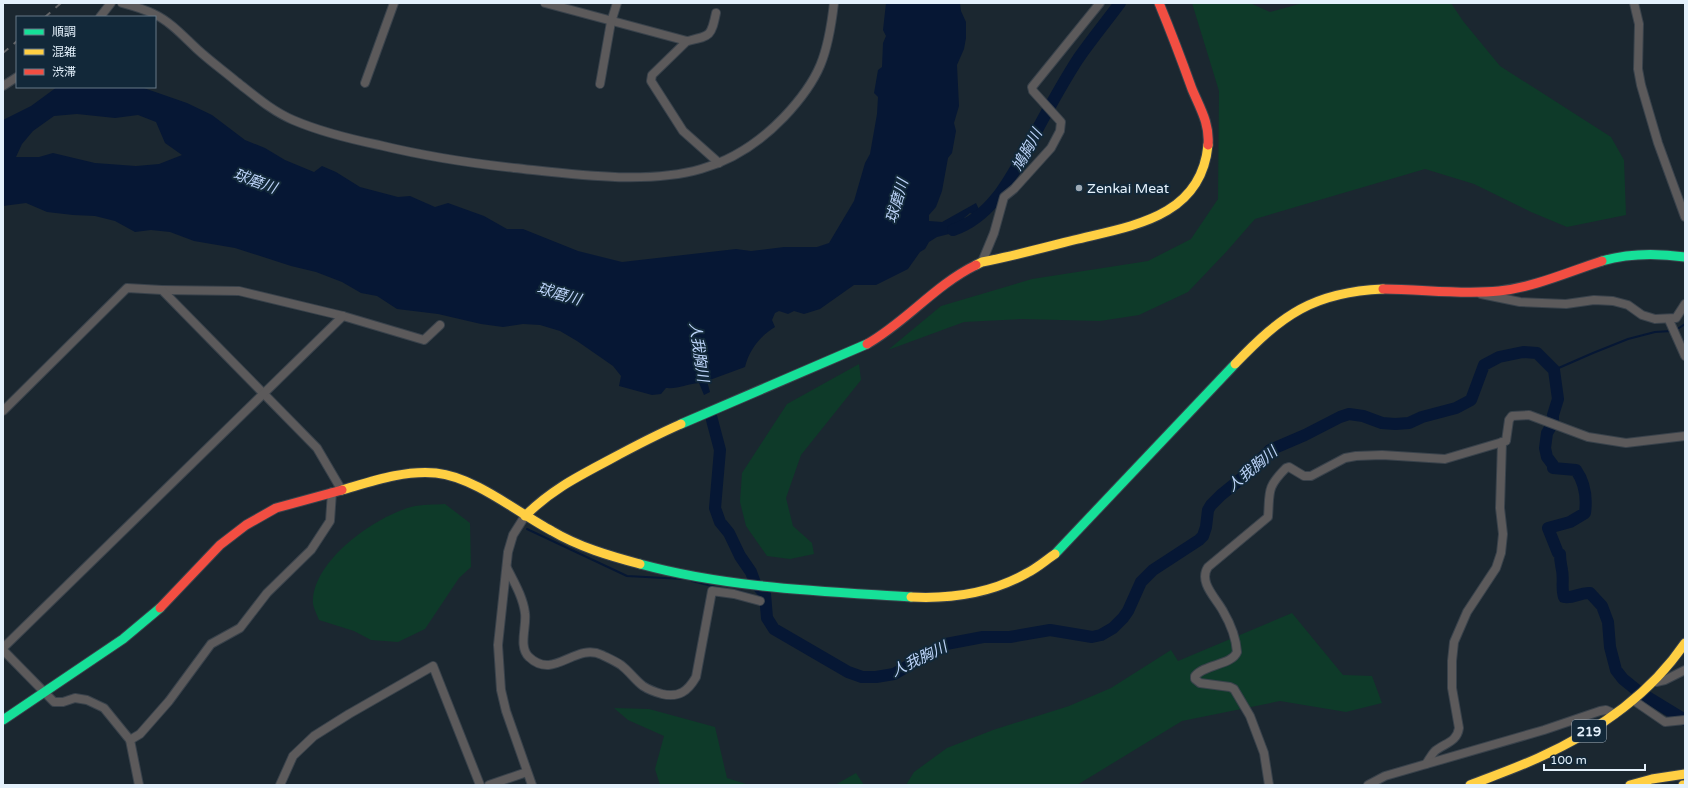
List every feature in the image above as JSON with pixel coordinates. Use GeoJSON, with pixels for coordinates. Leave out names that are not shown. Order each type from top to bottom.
{"type":"FeatureCollection","features":[{"type":"Feature","properties":{"kind":"main road"},"geometry":{"type":"LineString","coordinates":[[525,516],[538,503],[562,485],[658,434],[858,349],[879,336],[964,269],[982,262],[1149,221],[1163,215],[1176,206],[1197,184],[1208,149],[1207,124],[1159,3]]}},
{"type":"Feature","properties":{"kind":"main road"},"geometry":{"type":"LineString","coordinates":[[3,720],[123,639],[161,607],[220,545],[246,525],[276,508],[337,490],[400,474],[421,472],[448,475],[472,484],[525,516],[582,546],[656,568],[713,578],[796,589],[929,597],[960,596],[991,589],[1025,575],[1058,552],[1237,362],[1289,315],[1318,300],[1350,291],[1377,288],[1475,292],[1500,291],[1538,283],[1609,259],[1651,253],[1685,256]]}},
{"type":"Feature","properties":{"kind":"main road","name":"219"},"geometry":{"type":"LineString","coordinates":[[1470,785],[1538,758],[1573,741],[1615,714],[1655,682],[1685,643]]}},
{"type":"Feature","properties":{"kind":"main road"},"geometry":{"type":"LineString","coordinates":[[1630,785],[1652,779],[1685,774]]}},
{"type":"Feature","properties":{"kind":"street"},"geometry":{"type":"LineString","coordinates":[[101,16],[111,3]]}},
{"type":"Feature","properties":{"kind":"street"},"geometry":{"type":"LineString","coordinates":[[122,3],[155,14],[166,21],[203,55],[267,106],[283,116],[319,130],[350,139],[414,153],[471,163],[567,173],[624,176],[672,175],[700,169],[719,163],[758,141],[802,98],[817,74],[825,52],[831,26],[834,3]]}},
{"type":"Feature","properties":{"kind":"street"},"geometry":{"type":"LineString","coordinates":[[365,83],[394,3]]}},
{"type":"Feature","properties":{"kind":"street"},"geometry":{"type":"LineString","coordinates":[[545,3],[611,22],[687,41],[707,36],[711,32],[716,13]]}},
{"type":"Feature","properties":{"kind":"street"},"geometry":{"type":"LineString","coordinates":[[600,84],[611,22],[617,3]]}},
{"type":"Feature","properties":{"kind":"street"},"geometry":{"type":"LineString","coordinates":[[982,262],[994,233],[1004,197],[1014,189],[1051,148],[1060,131],[1061,122],[1033,91],[1032,87],[1100,3]]}},
{"type":"Feature","properties":{"kind":"street"},"geometry":{"type":"LineString","coordinates":[[1634,3],[1639,24],[1638,69],[1641,85],[1658,143],[1685,216]]}},
{"type":"Feature","properties":{"kind":"street"},"geometry":{"type":"LineString","coordinates":[[687,41],[652,75],[651,81],[684,131],[719,163]]}},
{"type":"Feature","properties":{"kind":"street"},"geometry":{"type":"LineString","coordinates":[[3,86],[16,78]]}},
{"type":"Feature","properties":{"kind":"street"},"geometry":{"type":"LineString","coordinates":[[3,411],[127,288],[239,291],[343,316],[424,340],[440,325]]}},
{"type":"Feature","properties":{"kind":"street"},"geometry":{"type":"LineString","coordinates":[[130,740],[140,734],[169,701],[211,644],[240,628],[267,593],[311,550],[330,521],[337,490],[317,448],[162,290]]}},
{"type":"Feature","properties":{"kind":"street"},"geometry":{"type":"LineString","coordinates":[[1475,292],[1501,300],[1520,302],[1566,304],[1594,300],[1613,301],[1628,305],[1642,315],[1655,319],[1669,320],[1676,318],[1685,304]]}},
{"type":"Feature","properties":{"kind":"street"},"geometry":{"type":"LineString","coordinates":[[139,785],[130,740],[104,708],[87,700],[75,698],[63,702],[54,702],[3,649],[343,316]]}},
{"type":"Feature","properties":{"kind":"street"},"geometry":{"type":"LineString","coordinates":[[1669,320],[1685,356]]}},
{"type":"Feature","properties":{"kind":"street"},"geometry":{"type":"LineString","coordinates":[[1269,785],[1261,746],[1250,716],[1234,689],[1230,687],[1200,683],[1196,679],[1197,673],[1233,657],[1237,652],[1233,631],[1223,609],[1208,588],[1205,572],[1208,567],[1268,517],[1271,485],[1286,468],[1289,467],[1304,476],[1311,476],[1345,458],[1356,456],[1382,455],[1445,459],[1507,440],[1509,420],[1512,416],[1517,415],[1529,415],[1588,437],[1626,443],[1685,436]]}},
{"type":"Feature","properties":{"kind":"street"},"geometry":{"type":"LineString","coordinates":[[1426,764],[1436,751],[1452,741],[1458,734],[1459,728],[1452,688],[1454,642],[1467,612],[1496,568],[1502,553],[1504,534],[1500,508],[1502,442]]}},
{"type":"Feature","properties":{"kind":"street"},"geometry":{"type":"LineString","coordinates":[[525,516],[513,535],[508,552],[498,645],[501,690],[506,711],[532,785]]}},
{"type":"Feature","properties":{"kind":"street"},"geometry":{"type":"LineString","coordinates":[[507,568],[516,586],[526,613],[523,648],[527,655],[532,659],[540,664],[553,664],[582,652],[593,651],[620,665],[650,691],[670,696],[681,694],[691,686],[696,676],[712,590],[760,601]]}},
{"type":"Feature","properties":{"kind":"street"},"geometry":{"type":"LineString","coordinates":[[280,785],[293,756],[314,736],[349,714],[433,666],[480,785]]}},
{"type":"Feature","properties":{"kind":"street"},"geometry":{"type":"LineString","coordinates":[[1655,682],[1665,680],[1685,670]]}},
{"type":"Feature","properties":{"kind":"street"},"geometry":{"type":"LineString","coordinates":[[1633,700],[1664,722],[1685,720]]}},
{"type":"Feature","properties":{"kind":"street"},"geometry":{"type":"LineString","coordinates":[[1368,785],[1385,776],[1544,730],[1600,711],[1611,711],[1615,714]]}},
{"type":"Feature","properties":{"kind":"street"},"geometry":{"type":"LineString","coordinates":[[489,785],[527,772]]}},
{"type":"Feature","properties":{"kind":"green space"},"geometry":{"type":"Polygon","coordinates":[[[1192,3],[1250,3],[1270,12],[1303,3],[1451,3],[1463,21],[1500,66],[1611,137],[1624,160],[1626,215],[1567,227],[1531,212],[1474,184],[1425,169],[1255,219],[1188,292],[1139,315],[1100,321],[1021,319],[964,322],[888,350],[941,306],[1032,279],[1148,261],[1191,239],[1218,199],[1219,91],[1192,3]]]}},
{"type":"Feature","properties":{"kind":"green space"},"geometry":{"type":"Polygon","coordinates":[[[859,364],[861,380],[801,455],[786,498],[793,526],[812,543],[814,554],[790,559],[767,556],[746,526],[740,502],[742,473],[787,404],[859,364]]]}},
{"type":"Feature","properties":{"kind":"green space"},"geometry":{"type":"Polygon","coordinates":[[[445,504],[470,523],[471,567],[459,578],[425,629],[398,642],[371,640],[354,631],[319,620],[313,602],[316,585],[324,570],[335,555],[349,542],[381,520],[397,512],[415,506],[445,504]]]}},
{"type":"Feature","properties":{"kind":"green space"},"geometry":{"type":"Polygon","coordinates":[[[1292,613],[1343,675],[1372,676],[1382,703],[1346,712],[1280,701],[1182,721],[1077,785],[906,785],[914,772],[947,748],[993,730],[1069,706],[1111,688],[1171,650],[1178,661],[1292,613]]]}},
{"type":"Feature","properties":{"kind":"green space"},"geometry":{"type":"Polygon","coordinates":[[[614,708],[649,709],[715,727],[727,778],[749,785],[660,785],[655,769],[664,736],[628,720],[614,708]]]}},
{"type":"Feature","properties":{"kind":"green space"},"geometry":{"type":"Polygon","coordinates":[[[856,773],[864,785],[835,785],[856,773]]]}},
{"type":"Feature","properties":{"kind":"water","name":"球磨川"},"geometry":{"type":"Polygon","coordinates":[[[886,3],[960,3],[961,11],[966,22],[966,38],[964,49],[957,65],[959,106],[954,123],[956,131],[952,153],[948,158],[942,191],[936,207],[929,215],[929,221],[942,222],[976,203],[983,218],[970,213],[964,218],[968,224],[929,242],[908,269],[876,285],[854,285],[820,309],[804,314],[794,311],[788,314],[779,311],[775,313],[772,320],[775,327],[760,339],[752,349],[745,367],[707,381],[710,392],[704,395],[699,383],[675,388],[666,388],[661,394],[652,395],[619,386],[621,376],[613,366],[560,331],[540,325],[523,324],[503,327],[481,324],[438,314],[397,309],[377,296],[361,293],[342,282],[316,272],[291,266],[235,248],[194,241],[170,232],[151,230],[135,232],[115,221],[95,216],[47,212],[26,203],[3,206],[3,120],[31,106],[56,88],[144,88],[187,103],[212,115],[245,140],[265,148],[285,160],[314,172],[322,166],[336,172],[360,187],[398,197],[410,196],[435,207],[448,203],[484,216],[507,229],[523,229],[578,251],[622,262],[736,249],[751,251],[784,247],[817,247],[829,243],[854,201],[865,163],[870,154],[877,114],[878,97],[874,93],[878,70],[882,67],[883,43],[886,36],[883,30],[886,3]],[[77,114],[54,116],[33,131],[22,144],[16,157],[39,157],[53,153],[95,163],[136,166],[159,164],[182,155],[165,143],[156,122],[138,115],[115,118],[77,114]]]}},
{"type":"Feature","properties":{"kind":"waterway","name":"鳩胸川"},"geometry":{"type":"LineString","coordinates":[[953,230],[968,223],[982,213],[1004,188],[1072,68],[1120,3]]}},
{"type":"Feature","properties":{"kind":"waterway"},"geometry":{"type":"LineString","coordinates":[[1676,330],[1685,324]]}},
{"type":"Feature","properties":{"kind":"waterway"},"geometry":{"type":"LineString","coordinates":[[1554,370],[1628,339],[1655,332],[1671,331]]}},
{"type":"Feature","properties":{"kind":"waterway","name":"人我胸川"},"geometry":{"type":"LineString","coordinates":[[711,416],[720,450],[715,508],[720,522],[729,533],[740,556],[751,572],[755,583],[765,594],[767,618],[774,629],[848,672],[862,677],[876,677],[894,674],[946,644],[983,637],[1010,637],[1050,630],[1092,637],[1101,635],[1113,628],[1123,618],[1128,611],[1141,582],[1153,570],[1203,536],[1206,527],[1208,510],[1211,505],[1242,478],[1270,450],[1349,414],[1363,416],[1382,423],[1395,424],[1409,423],[1422,417],[1456,408],[1471,400],[1484,365],[1499,357],[1523,352],[1537,353],[1554,370],[1558,399],[1553,415],[1553,423],[1547,433],[1545,448],[1547,457],[1553,465],[1553,468],[1576,470],[1583,485],[1586,502],[1585,513],[1570,522],[1548,528],[1558,553],[1560,554],[1563,573],[1564,597],[1590,593],[1602,606],[1608,622],[1610,647],[1616,670],[1623,679],[1639,692],[1685,720]]}},
{"type":"Feature","properties":{"kind":"waterway"},"geometry":{"type":"LineString","coordinates":[[527,529],[627,576],[683,579]]}},
{"type":"Feature","properties":{"kind":"waterway"},"geometry":{"type":"LineString","coordinates":[[692,581],[724,589]]}},
{"type":"Feature","properties":{"kind":"waterway"},"geometry":{"type":"LineString","coordinates":[[738,591],[752,595]]}},
{"type":"Feature","properties":{"kind":"waterway","name":"人我胸川"},"geometry":{"type":"LineString","coordinates":[[760,597],[766,599]]}},
{"type":"Feature","properties":{"kind":"railway"},"geometry":{"type":"LineString","coordinates":[[46,16],[61,3]]}},
{"type":"Feature","properties":{"kind":"railway"},"geometry":{"type":"LineString","coordinates":[[3,53],[16,42]]}},
{"type":"Feature","properties":{"kind":"traffic: fast"},"geometry":{"type":"LineString","coordinates":[[1602,261],[1622,256],[1643,254],[1685,257]]}},
{"type":"Feature","properties":{"kind":"traffic: fast"},"geometry":{"type":"LineString","coordinates":[[681,424],[867,344]]}},
{"type":"Feature","properties":{"kind":"traffic: fast"},"geometry":{"type":"LineString","coordinates":[[1055,554],[1235,364]]}},
{"type":"Feature","properties":{"kind":"traffic: fast"},"geometry":{"type":"LineString","coordinates":[[640,564],[673,572],[741,583],[809,590],[911,597]]}},
{"type":"Feature","properties":{"kind":"traffic: fast"},"geometry":{"type":"LineString","coordinates":[[3,720],[123,639],[160,608]]}},
{"type":"Feature","properties":{"kind":"traffic: slow"},"geometry":{"type":"LineString","coordinates":[[976,265],[982,262],[1017,255],[1118,230],[1160,215],[1178,203],[1192,189],[1203,169],[1208,145]]}},
{"type":"Feature","properties":{"kind":"traffic: slow"},"geometry":{"type":"LineString","coordinates":[[1235,364],[1268,332],[1300,309],[1337,295],[1358,291],[1383,289]]}},
{"type":"Feature","properties":{"kind":"traffic: slow"},"geometry":{"type":"LineString","coordinates":[[525,516],[555,491],[575,478],[681,424]]}},
{"type":"Feature","properties":{"kind":"traffic: slow"},"geometry":{"type":"LineString","coordinates":[[342,490],[389,477],[412,473],[424,472],[451,476],[481,488],[562,537],[606,554],[640,564]]}},
{"type":"Feature","properties":{"kind":"traffic: slow"},"geometry":{"type":"LineString","coordinates":[[911,597],[956,596],[985,590],[1014,580],[1055,554]]}},
{"type":"Feature","properties":{"kind":"traffic: slow"},"geometry":{"type":"LineString","coordinates":[[1470,785],[1538,758],[1580,737],[1601,724],[1620,711],[1655,680],[1685,643]]}},
{"type":"Feature","properties":{"kind":"traffic: slow"},"geometry":{"type":"LineString","coordinates":[[1630,785],[1652,779],[1685,774]]}},
{"type":"Feature","properties":{"kind":"traffic: jam"},"geometry":{"type":"LineString","coordinates":[[1159,3],[1204,116],[1208,145]]}},
{"type":"Feature","properties":{"kind":"traffic: jam"},"geometry":{"type":"LineString","coordinates":[[1383,289],[1455,292],[1499,291],[1538,283],[1602,261]]}},
{"type":"Feature","properties":{"kind":"traffic: jam"},"geometry":{"type":"LineString","coordinates":[[867,344],[895,325],[947,283],[976,265]]}},
{"type":"Feature","properties":{"kind":"traffic: jam"},"geometry":{"type":"LineString","coordinates":[[160,608],[220,545],[246,525],[276,508],[342,490]]}},
{"type":"Feature","properties":{"kind":"place","name":"Zenkai Meat"},"geometry":{"type":"Point","coordinates":[1079,188]}}]}
